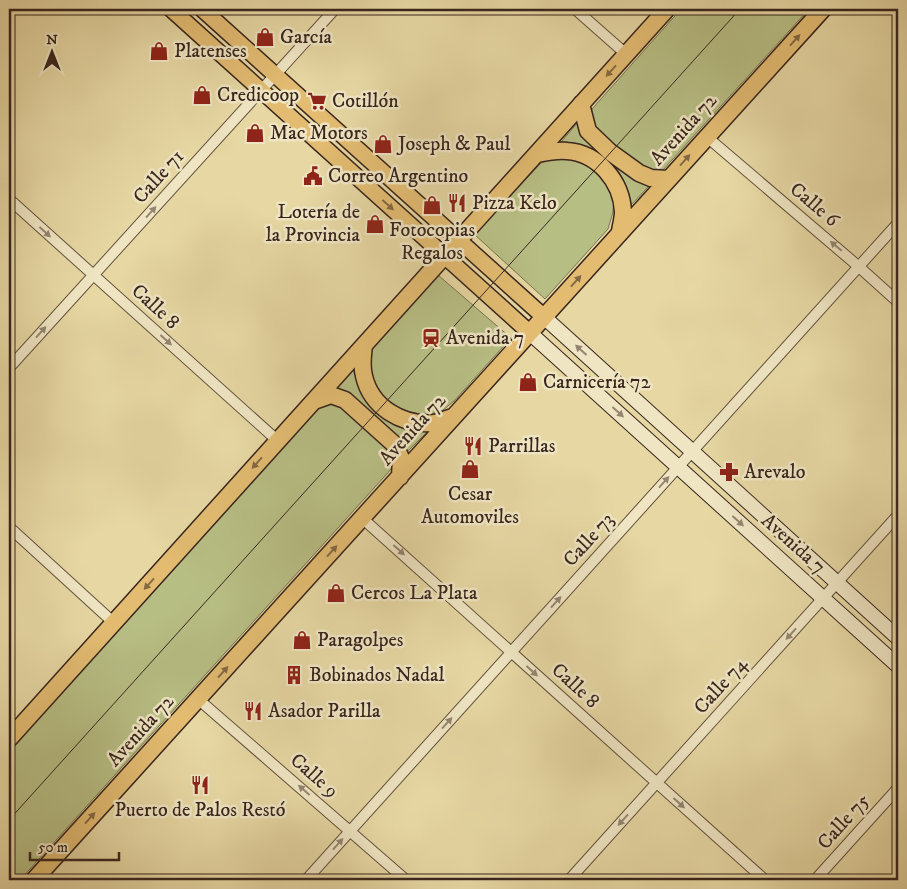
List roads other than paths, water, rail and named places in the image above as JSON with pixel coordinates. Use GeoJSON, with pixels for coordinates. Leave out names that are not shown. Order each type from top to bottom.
{"type":"FeatureCollection","features":[{"type":"Feature","properties":{"kind":"highway"},"geometry":{"type":"LineString","coordinates":[[9,739],[667,9]]}},
{"type":"Feature","properties":{"kind":"highway","name":"Avenida 72"},"geometry":{"type":"LineString","coordinates":[[34,880],[823,9]]}},
{"type":"Feature","properties":{"kind":"highway"},"geometry":{"type":"LineString","coordinates":[[581,104],[588,130],[610,152],[639,174],[651,178],[668,179]]}},
{"type":"Feature","properties":{"kind":"highway"},"geometry":{"type":"LineString","coordinates":[[536,154],[553,150],[570,150],[586,155],[600,164],[612,178],[620,195],[623,213],[620,231]]}},
{"type":"Feature","properties":{"kind":"highway"},"geometry":{"type":"LineString","coordinates":[[364,345],[362,360],[364,376],[371,393],[382,408],[398,418],[416,423],[435,423],[453,417]]}},
{"type":"Feature","properties":{"kind":"highway"},"geometry":{"type":"LineString","coordinates":[[313,401],[331,395],[345,400],[395,446],[401,458],[400,476]]}},
{"type":"Feature","properties":{"kind":"main road","name":"Avenida 7"},"geometry":{"type":"LineString","coordinates":[[171,9],[898,666]]}},
{"type":"Feature","properties":{"kind":"main road","name":"Avenida 7"},"geometry":{"type":"LineString","coordinates":[[202,9],[898,638]]}},
{"type":"Feature","properties":{"kind":"street","name":"Calle 71"},"geometry":{"type":"LineString","coordinates":[[9,368],[335,9]]}},
{"type":"Feature","properties":{"kind":"street"},"geometry":{"type":"LineString","coordinates":[[575,9],[626,54]]}},
{"type":"Feature","properties":{"kind":"street","name":"Calle 6"},"geometry":{"type":"LineString","coordinates":[[707,137],[898,302]]}},
{"type":"Feature","properties":{"kind":"street","name":"Calle 8"},"geometry":{"type":"LineString","coordinates":[[9,199],[278,441]]}},
{"type":"Feature","properties":{"kind":"street","name":"Calle 73"},"geometry":{"type":"LineString","coordinates":[[306,880],[898,223]]}},
{"type":"Feature","properties":{"kind":"street","name":"Calle 74"},"geometry":{"type":"LineString","coordinates":[[569,880],[898,515]]}},
{"type":"Feature","properties":{"kind":"street","name":"Calle 8"},"geometry":{"type":"LineString","coordinates":[[362,518],[765,880]]}},
{"type":"Feature","properties":{"kind":"street"},"geometry":{"type":"LineString","coordinates":[[9,526],[114,623]]}},
{"type":"Feature","properties":{"kind":"street","name":"Calle 9"},"geometry":{"type":"LineString","coordinates":[[198,699],[406,880]]}},
{"type":"Feature","properties":{"kind":"street","name":"Calle 75"},"geometry":{"type":"LineString","coordinates":[[815,880],[898,788]]}},
{"type":"Feature","properties":{"kind":"tram line"},"geometry":{"type":"LineString","coordinates":[[9,820],[740,9]]}},
{"type":"Feature","properties":{"kind":"place","name":"García"},"geometry":{"type":"Point","coordinates":[265,37]}},
{"type":"Feature","properties":{"kind":"place","name":"Platenses"},"geometry":{"type":"Point","coordinates":[159,51]}},
{"type":"Feature","properties":{"kind":"place","name":"Credicoop"},"geometry":{"type":"Point","coordinates":[202,95]}},
{"type":"Feature","properties":{"kind":"place","name":"Cotillón"},"geometry":{"type":"Point","coordinates":[317,101]}},
{"type":"Feature","properties":{"kind":"place","name":"Mac Motors"},"geometry":{"type":"Point","coordinates":[255,133]}},
{"type":"Feature","properties":{"kind":"place","name":"Joseph & Paul"},"geometry":{"type":"Point","coordinates":[383,144]}},
{"type":"Feature","properties":{"kind":"place","name":"Correo Argentino"},"geometry":{"type":"Point","coordinates":[313,176]}},
{"type":"Feature","properties":{"kind":"place","name":"Pizza Kelo"},"geometry":{"type":"Point","coordinates":[457,203]}},
{"type":"Feature","properties":{"kind":"place","name":"Fotocopias Regalos"},"geometry":{"type":"Point","coordinates":[432,205]}},
{"type":"Feature","properties":{"kind":"place","name":"Lotería de la Provincia"},"geometry":{"type":"Point","coordinates":[375,224]}},
{"type":"Feature","properties":{"kind":"place","name":"Avenida 7"},"geometry":{"type":"Point","coordinates":[431,338]}},
{"type":"Feature","properties":{"kind":"place","name":"Carnicería 72"},"geometry":{"type":"Point","coordinates":[528,382]}},
{"type":"Feature","properties":{"kind":"place","name":"Parrillas"},"geometry":{"type":"Point","coordinates":[473,446]}},
{"type":"Feature","properties":{"kind":"place","name":"Cesar Automoviles"},"geometry":{"type":"Point","coordinates":[470,469]}},
{"type":"Feature","properties":{"kind":"place","name":"Arevalo"},"geometry":{"type":"Point","coordinates":[729,472]}},
{"type":"Feature","properties":{"kind":"place","name":"Cercos La Plata"},"geometry":{"type":"Point","coordinates":[336,593]}},
{"type":"Feature","properties":{"kind":"place","name":"Paragolpes"},"geometry":{"type":"Point","coordinates":[302,640]}},
{"type":"Feature","properties":{"kind":"place","name":"Bobinados Nadal"},"geometry":{"type":"Point","coordinates":[294,675]}},
{"type":"Feature","properties":{"kind":"place","name":"Asador Parilla"},"geometry":{"type":"Point","coordinates":[253,711]}},
{"type":"Feature","properties":{"kind":"place","name":"Puerto de Palos Restó"},"geometry":{"type":"Point","coordinates":[200,785]}}]}
